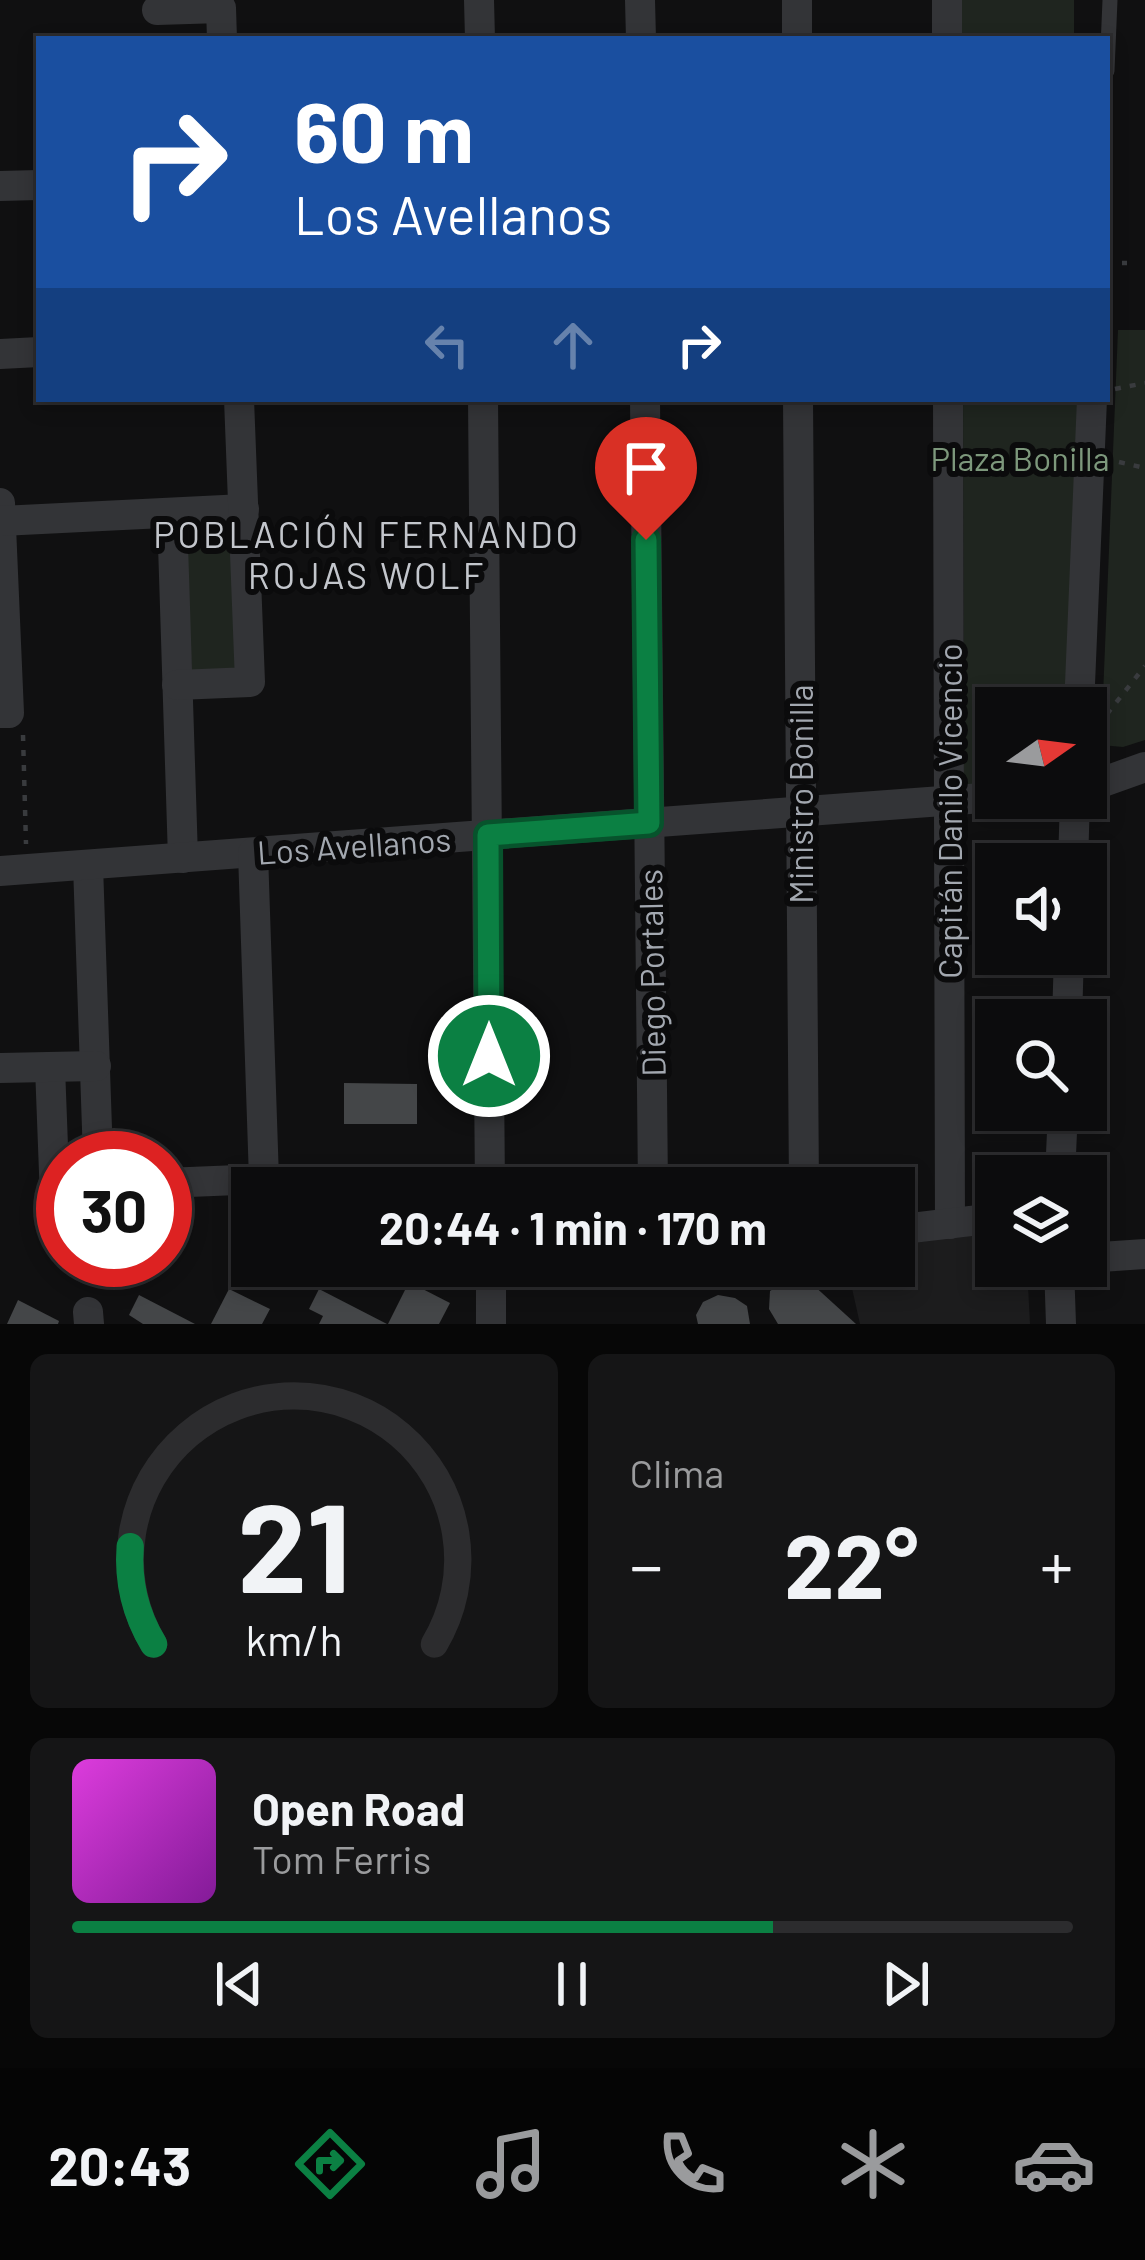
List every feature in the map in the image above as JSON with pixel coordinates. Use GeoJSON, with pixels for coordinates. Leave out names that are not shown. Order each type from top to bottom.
{"type":"FeatureCollection","features":[{"type":"Feature","properties":{"kind":"street"},"geometry":{"type":"LineString","coordinates":[[479,0],[480,36]]}},
{"type":"Feature","properties":{"kind":"street"},"geometry":{"type":"LineString","coordinates":[[640,0],[641,36]]}},
{"type":"Feature","properties":{"kind":"street"},"geometry":{"type":"LineString","coordinates":[[797,0],[797,36]]}},
{"type":"Feature","properties":{"kind":"street"},"geometry":{"type":"LineString","coordinates":[[947,0],[947,36]]}},
{"type":"Feature","properties":{"kind":"street"},"geometry":{"type":"LineString","coordinates":[[158,16],[221,8],[223,36]]}},
{"type":"Feature","properties":{"kind":"street"},"geometry":{"type":"LineString","coordinates":[[0,186],[36,185]]}},
{"type":"Feature","properties":{"kind":"street"},"geometry":{"type":"LineString","coordinates":[[0,354],[36,352]]}},
{"type":"Feature","properties":{"kind":"street"},"geometry":{"type":"LineString","coordinates":[[177,685],[250,682],[239,402]]}},
{"type":"Feature","properties":{"kind":"street"},"geometry":{"type":"LineString","coordinates":[[483,402],[490,1167]]}},
{"type":"Feature","properties":{"kind":"street","name":"Diego Portales"},"geometry":{"type":"LineString","coordinates":[[645,402],[653,1167]]}},
{"type":"Feature","properties":{"kind":"street","name":"Ministro Bonilla"},"geometry":{"type":"LineString","coordinates":[[798,402],[804,1167]]}},
{"type":"Feature","properties":{"kind":"street","name":"Capitán Danilo Vicencio"},"geometry":{"type":"LineString","coordinates":[[948,402],[950,1224]]}},
{"type":"Feature","properties":{"kind":"street"},"geometry":{"type":"LineString","coordinates":[[1090,687],[1092,402]]}},
{"type":"Feature","properties":{"kind":"street"},"geometry":{"type":"LineString","coordinates":[[0,503],[4,713]]}},
{"type":"Feature","properties":{"kind":"street"},"geometry":{"type":"LineString","coordinates":[[1,537],[172,513],[244,509]]}},
{"type":"Feature","properties":{"kind":"street"},"geometry":{"type":"LineString","coordinates":[[172,513],[183,857]]}},
{"type":"Feature","properties":{"kind":"street"},"geometry":{"type":"LineString","coordinates":[[1107,781],[1145,767]]}},
{"type":"Feature","properties":{"kind":"street","name":"Los Avellanos"},"geometry":{"type":"LineString","coordinates":[[14,870],[975,799]]}},
{"type":"Feature","properties":{"kind":"street"},"geometry":{"type":"LineString","coordinates":[[192,1182],[264,1179],[253,853]]}},
{"type":"Feature","properties":{"kind":"street"},"geometry":{"type":"LineString","coordinates":[[88,865],[97,1131]]}},
{"type":"Feature","properties":{"kind":"street"},"geometry":{"type":"LineString","coordinates":[[0,1068],[96,1066]]}},
{"type":"Feature","properties":{"kind":"street"},"geometry":{"type":"LineString","coordinates":[[50,1067],[54,1131]]}},
{"type":"Feature","properties":{"kind":"street"},"geometry":{"type":"LineString","coordinates":[[915,1228],[975,1221]]}},
{"type":"Feature","properties":{"kind":"street"},"geometry":{"type":"LineString","coordinates":[[1107,1257],[1145,1254]]}},
{"type":"Feature","properties":{"kind":"street"},"geometry":{"type":"LineString","coordinates":[[491,1287],[491,1324]]}},
{"type":"Feature","properties":{"kind":"street"},"geometry":{"type":"LineString","coordinates":[[1060,1287],[1061,1324]]}},
{"type":"Feature","properties":{"kind":"lane"},"geometry":{"type":"LineString","coordinates":[[1108,36],[1110,0]]}},
{"type":"Feature","properties":{"kind":"path"},"geometry":{"type":"LineString","coordinates":[[1110,263],[1127,263]]}},
{"type":"Feature","properties":{"kind":"path"},"geometry":{"type":"LineString","coordinates":[[1110,390],[1145,383]]}},
{"type":"Feature","properties":{"kind":"path"},"geometry":{"type":"LineString","coordinates":[[1107,700],[1145,666]]}},
{"type":"Feature","properties":{"kind":"path"},"geometry":{"type":"LineString","coordinates":[[4,713],[23,723],[14,870]]}},
{"type":"Feature","properties":{"kind":"shaded area"},"geometry":{"type":"Polygon","coordinates":[[[975,1233],[975,1287],[1028,1287],[1030,1324],[860,1324],[852,1287],[915,1287],[915,1239],[975,1233]]]}},
{"type":"Feature","properties":{"kind":"green space"},"geometry":{"type":"Polygon","coordinates":[[[954,0],[1074,0],[1074,36],[955,36],[954,0]]]}},
{"type":"Feature","properties":{"kind":"green space"},"geometry":{"type":"Polygon","coordinates":[[[1118,330],[1145,330],[1145,740],[1123,747],[1107,746],[1107,687],[1103,687],[1118,330]]]}},
{"type":"Feature","properties":{"kind":"green space","name":"Plaza Bonilla"},"geometry":{"type":"Polygon","coordinates":[[[963,402],[1080,402],[1070,687],[975,687],[975,784],[964,785],[963,402]]]}},
{"type":"Feature","properties":{"kind":"green space"},"geometry":{"type":"Polygon","coordinates":[[[233,520],[242,670],[192,673],[182,523],[233,520]]]}},
{"type":"Feature","properties":{"kind":"building"},"geometry":{"type":"Polygon","coordinates":[[[344,1083],[417,1084],[417,1124],[344,1124],[344,1083]]]}},
{"type":"Feature","properties":{"kind":"building"},"geometry":{"type":"Polygon","coordinates":[[[406,1287],[419,1287],[450,1303],[439,1324],[388,1324],[406,1287]]]}},
{"type":"Feature","properties":{"kind":"building"},"geometry":{"type":"Polygon","coordinates":[[[815,1287],[856,1324],[778,1324],[769,1309],[770,1291],[815,1287]]]}},
{"type":"Feature","properties":{"kind":"building"},"geometry":{"type":"Polygon","coordinates":[[[229,1289],[270,1309],[262,1324],[211,1324],[229,1289]]]}},
{"type":"Feature","properties":{"kind":"building"},"geometry":{"type":"Polygon","coordinates":[[[319,1289],[387,1324],[319,1324],[323,1316],[309,1309],[319,1289]]]}},
{"type":"Feature","properties":{"kind":"building"},"geometry":{"type":"Polygon","coordinates":[[[139,1295],[195,1324],[143,1324],[129,1315],[139,1295]]]}},
{"type":"Feature","properties":{"kind":"building"},"geometry":{"type":"Polygon","coordinates":[[[718,1295],[747,1306],[750,1324],[698,1324],[696,1315],[703,1302],[718,1295]]]}},
{"type":"Feature","properties":{"kind":"building"},"geometry":{"type":"Polygon","coordinates":[[[18,1300],[59,1321],[58,1324],[7,1324],[18,1300]]]}},
{"type":"Feature","properties":{"kind":"district","name":"POBLACIÓN FERNANDO ROJAS WOLF"},"geometry":{"type":"Point","coordinates":[367,554]}},
{"type":"Feature","properties":{"kind":"route"},"geometry":{"type":"LineString","coordinates":[[489,1056],[488,835],[649,823],[646,540]]}}]}
